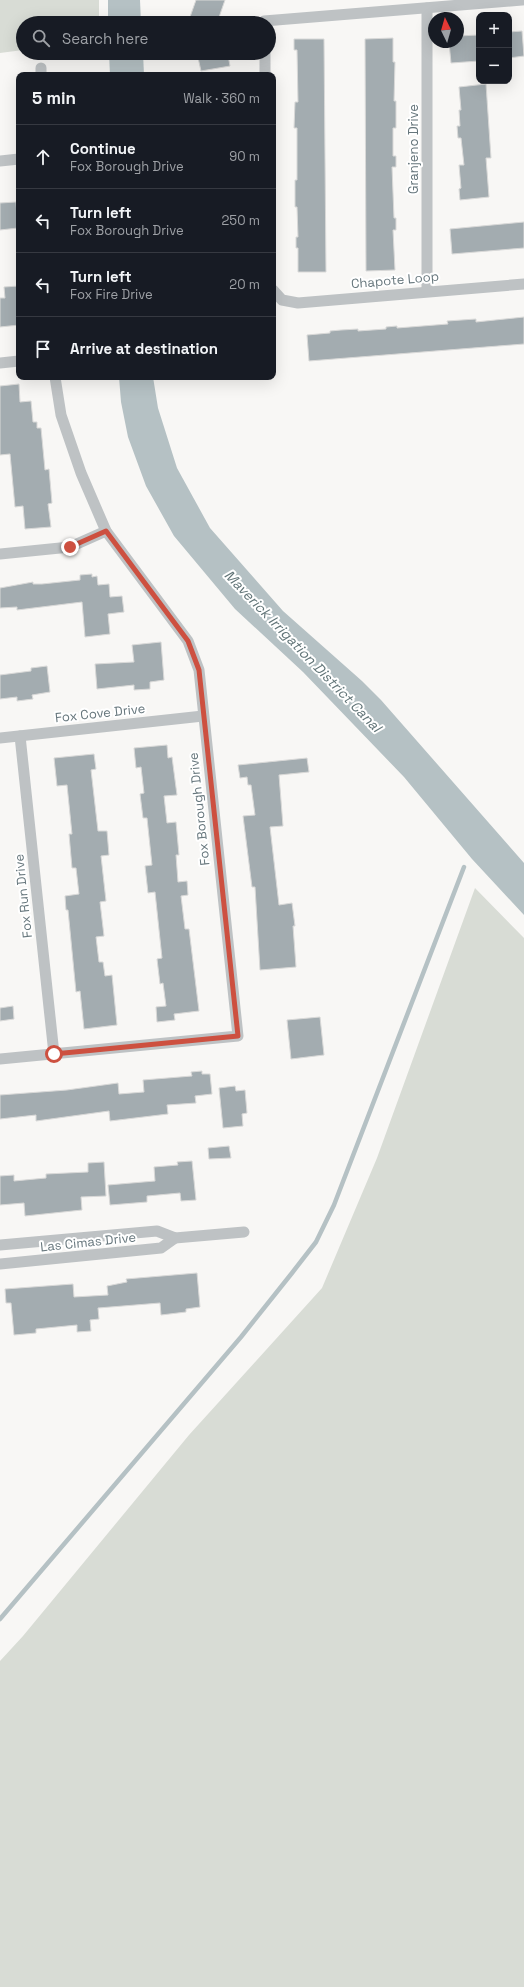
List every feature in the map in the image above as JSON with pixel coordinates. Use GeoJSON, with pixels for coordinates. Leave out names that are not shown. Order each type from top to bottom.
{"type":"FeatureCollection","features":[{"type":"Feature","properties":{"kind":"street"},"geometry":{"type":"LineString","coordinates":[[276,21],[522,0]]}},
{"type":"Feature","properties":{"kind":"street","name":"Granjeno Drive"},"geometry":{"type":"LineString","coordinates":[[427,8],[427,291]]}},
{"type":"Feature","properties":{"kind":"street"},"geometry":{"type":"LineString","coordinates":[[264,60],[265,72]]}},
{"type":"Feature","properties":{"kind":"street"},"geometry":{"type":"LineString","coordinates":[[0,161],[16,159]]}},
{"type":"Feature","properties":{"kind":"street","name":"Chapote Loop"},"geometry":{"type":"LineString","coordinates":[[276,293],[282,300],[298,303],[524,284]]}},
{"type":"Feature","properties":{"kind":"street"},"geometry":{"type":"LineString","coordinates":[[0,363],[16,361]]}},
{"type":"Feature","properties":{"kind":"street","name":"Fox Borough Drive"},"geometry":{"type":"LineString","coordinates":[[0,1059],[238,1036],[199,670],[188,641],[106,531],[81,473],[61,415],[55,380]]}},
{"type":"Feature","properties":{"kind":"street"},"geometry":{"type":"LineString","coordinates":[[0,554],[70,547],[106,531]]}},
{"type":"Feature","properties":{"kind":"street","name":"Fox Cove Drive"},"geometry":{"type":"LineString","coordinates":[[0,738],[203,716]]}},
{"type":"Feature","properties":{"kind":"street","name":"Fox Run Drive"},"geometry":{"type":"LineString","coordinates":[[20,736],[54,1054]]}},
{"type":"Feature","properties":{"kind":"street","name":"Las Cimas Drive"},"geometry":{"type":"LineString","coordinates":[[2,1245],[157,1231],[175,1238],[244,1232]]}},
{"type":"Feature","properties":{"kind":"street"},"geometry":{"type":"LineString","coordinates":[[80,1238],[82,1256]]}},
{"type":"Feature","properties":{"kind":"street","name":"Las Cimas Drive"},"geometry":{"type":"LineString","coordinates":[[2,1264],[161,1248],[175,1238]]}},
{"type":"Feature","properties":{"kind":"street"},"geometry":{"type":"LineString","coordinates":[[2,1245],[2,1264]]}},
{"type":"Feature","properties":{"kind":"shaded area"},"geometry":{"type":"Polygon","coordinates":[[[0,0],[99,0],[99,16],[16,16],[16,51],[0,53],[0,0]]]}},
{"type":"Feature","properties":{"kind":"shaded area"},"geometry":{"type":"Polygon","coordinates":[[[475,888],[524,938],[524,1987],[0,1987],[0,1661],[23,1636],[189,1435],[322,1288],[377,1158],[475,888]]]}},
{"type":"Feature","properties":{"kind":"water"},"geometry":{"type":"Polygon","coordinates":[[[108,0],[140,0],[141,16],[108,16],[108,0]]]}},
{"type":"Feature","properties":{"kind":"water"},"geometry":{"type":"Polygon","coordinates":[[[109,60],[143,60],[144,72],[110,72],[109,60]]]}},
{"type":"Feature","properties":{"kind":"water","name":"Maverick Irrigation District Canal"},"geometry":{"type":"Polygon","coordinates":[[[119,380],[153,380],[158,408],[177,468],[210,528],[283,611],[362,681],[381,700],[524,863],[524,915],[472,859],[404,777],[303,672],[235,609],[174,536],[146,486],[128,437],[121,402],[119,380]]]}},
{"type":"Feature","properties":{"kind":"building"},"geometry":{"type":"Polygon","coordinates":[[[196,0],[225,0],[219,16],[190,16],[196,0]]]}},
{"type":"Feature","properties":{"kind":"building"},"geometry":{"type":"Polygon","coordinates":[[[522,31],[524,56],[512,58],[512,32],[522,31]]]}},
{"type":"Feature","properties":{"kind":"building"},"geometry":{"type":"Polygon","coordinates":[[[476,35],[476,61],[451,63],[450,48],[464,48],[464,36],[476,35]]]}},
{"type":"Feature","properties":{"kind":"building"},"geometry":{"type":"Polygon","coordinates":[[[393,38],[393,62],[395,62],[394,101],[396,101],[396,128],[393,128],[393,156],[396,156],[396,167],[392,167],[394,218],[396,218],[396,230],[393,230],[395,270],[366,271],[365,39],[393,38]]]}},
{"type":"Feature","properties":{"kind":"building"},"geometry":{"type":"Polygon","coordinates":[[[294,39],[324,39],[326,272],[298,272],[298,248],[296,248],[296,237],[298,237],[297,207],[295,207],[295,180],[297,180],[297,128],[294,128],[295,102],[298,102],[297,50],[294,50],[294,39]]]}},
{"type":"Feature","properties":{"kind":"building"},"geometry":{"type":"Polygon","coordinates":[[[199,60],[229,60],[230,66],[201,71],[199,60]]]}},
{"type":"Feature","properties":{"kind":"building"},"geometry":{"type":"Polygon","coordinates":[[[486,84],[491,158],[486,158],[489,197],[460,200],[459,189],[461,188],[459,165],[464,165],[461,138],[458,138],[457,126],[460,126],[459,110],[461,110],[459,87],[486,84]]]}},
{"type":"Feature","properties":{"kind":"building"},"geometry":{"type":"Polygon","coordinates":[[[16,202],[16,228],[0,230],[0,203],[16,202]]]}},
{"type":"Feature","properties":{"kind":"building"},"geometry":{"type":"Polygon","coordinates":[[[524,222],[524,248],[452,254],[450,229],[524,222]]]}},
{"type":"Feature","properties":{"kind":"building"},"geometry":{"type":"Polygon","coordinates":[[[16,286],[16,325],[0,327],[0,298],[5,298],[4,287],[16,286]]]}},
{"type":"Feature","properties":{"kind":"building"},"geometry":{"type":"Polygon","coordinates":[[[524,317],[524,344],[309,361],[307,335],[330,333],[330,331],[341,330],[358,329],[358,331],[386,329],[386,327],[397,326],[397,328],[448,324],[447,321],[476,319],[476,322],[524,317]]]}},
{"type":"Feature","properties":{"kind":"building"},"geometry":{"type":"Polygon","coordinates":[[[19,384],[20,402],[31,401],[33,422],[37,422],[37,428],[41,428],[45,470],[49,469],[52,503],[48,504],[51,527],[25,529],[23,506],[15,507],[10,454],[0,455],[0,386],[19,384]]]}},
{"type":"Feature","properties":{"kind":"building"},"geometry":{"type":"Polygon","coordinates":[[[92,574],[92,577],[97,576],[98,585],[109,584],[110,597],[122,596],[124,612],[108,614],[110,634],[85,637],[82,602],[17,610],[17,607],[0,608],[0,588],[33,582],[33,584],[42,584],[80,580],[80,575],[92,574]]]}},
{"type":"Feature","properties":{"kind":"building"},"geometry":{"type":"Polygon","coordinates":[[[161,642],[164,680],[150,682],[150,689],[134,690],[134,685],[97,689],[95,664],[134,662],[132,645],[161,642]]]}},
{"type":"Feature","properties":{"kind":"building"},"geometry":{"type":"Polygon","coordinates":[[[47,666],[50,692],[32,695],[33,699],[17,701],[17,697],[0,699],[0,675],[31,671],[31,668],[47,666]]]}},
{"type":"Feature","properties":{"kind":"building"},"geometry":{"type":"Polygon","coordinates":[[[167,745],[168,758],[172,757],[177,795],[164,796],[167,823],[176,822],[179,855],[176,855],[178,882],[187,881],[188,895],[181,896],[185,929],[189,929],[199,1011],[174,1014],[175,1020],[157,1022],[156,1007],[166,1006],[163,983],[160,984],[157,959],[162,958],[155,892],[148,893],[145,866],[152,865],[147,818],[143,818],[140,794],[144,793],[141,767],[136,768],[134,748],[167,745]]]}},
{"type":"Feature","properties":{"kind":"building"},"geometry":{"type":"Polygon","coordinates":[[[94,754],[96,769],[91,770],[98,831],[107,831],[109,855],[101,856],[106,901],[100,902],[104,936],[96,937],[99,962],[103,962],[105,976],[112,975],[117,1025],[84,1029],[80,991],[76,992],[68,910],[66,910],[65,896],[79,894],[76,868],[72,868],[69,834],[72,834],[67,785],[57,786],[54,758],[94,754]]]}},
{"type":"Feature","properties":{"kind":"building"},"geometry":{"type":"Polygon","coordinates":[[[307,758],[309,772],[279,775],[283,826],[270,827],[279,905],[292,903],[295,926],[293,926],[296,967],[260,970],[255,887],[252,887],[243,816],[255,815],[251,785],[248,785],[247,777],[240,778],[238,765],[307,758]]]}},
{"type":"Feature","properties":{"kind":"building"},"geometry":{"type":"Polygon","coordinates":[[[13,1006],[14,1019],[0,1021],[0,1008],[13,1006]]]}},
{"type":"Feature","properties":{"kind":"building"},"geometry":{"type":"Polygon","coordinates":[[[320,1017],[324,1055],[291,1059],[287,1020],[320,1017]]]}},
{"type":"Feature","properties":{"kind":"building"},"geometry":{"type":"Polygon","coordinates":[[[202,1071],[202,1074],[210,1074],[212,1094],[195,1096],[196,1103],[167,1105],[168,1114],[110,1121],[109,1111],[36,1121],[36,1115],[0,1119],[0,1095],[67,1090],[118,1083],[119,1094],[144,1092],[143,1080],[192,1076],[191,1072],[202,1071]]]}},
{"type":"Feature","properties":{"kind":"building"},"geometry":{"type":"Polygon","coordinates":[[[235,1086],[236,1091],[245,1090],[247,1113],[242,1114],[243,1126],[223,1128],[219,1088],[235,1086]]]}},
{"type":"Feature","properties":{"kind":"building"},"geometry":{"type":"Polygon","coordinates":[[[229,1146],[231,1158],[209,1159],[208,1148],[229,1146]]]}},
{"type":"Feature","properties":{"kind":"building"},"geometry":{"type":"Polygon","coordinates":[[[192,1161],[196,1200],[181,1201],[180,1193],[147,1196],[147,1202],[110,1205],[108,1185],[155,1181],[154,1167],[178,1165],[177,1162],[192,1161]]]}},
{"type":"Feature","properties":{"kind":"building"},"geometry":{"type":"Polygon","coordinates":[[[104,1162],[106,1196],[81,1197],[82,1210],[25,1216],[24,1203],[0,1205],[0,1176],[14,1175],[14,1181],[46,1178],[46,1174],[88,1172],[88,1163],[104,1162]]]}},
{"type":"Feature","properties":{"kind":"building"},"geometry":{"type":"Polygon","coordinates":[[[197,1273],[200,1307],[186,1309],[186,1312],[161,1315],[160,1303],[98,1308],[99,1319],[90,1320],[91,1331],[77,1332],[77,1325],[36,1329],[36,1333],[14,1335],[11,1303],[6,1303],[5,1289],[73,1284],[74,1297],[108,1295],[107,1286],[127,1282],[126,1279],[197,1273]]]}},
{"type":"Feature","properties":{"kind":"waterway"},"geometry":{"type":"LineString","coordinates":[[0,1619],[241,1337],[316,1242],[334,1205],[464,867]]}},
{"type":"Feature","properties":{"kind":"route"},"geometry":{"type":"LineString","coordinates":[[54,1054],[238,1036],[199,670],[188,641],[106,531],[70,547]]}}]}
